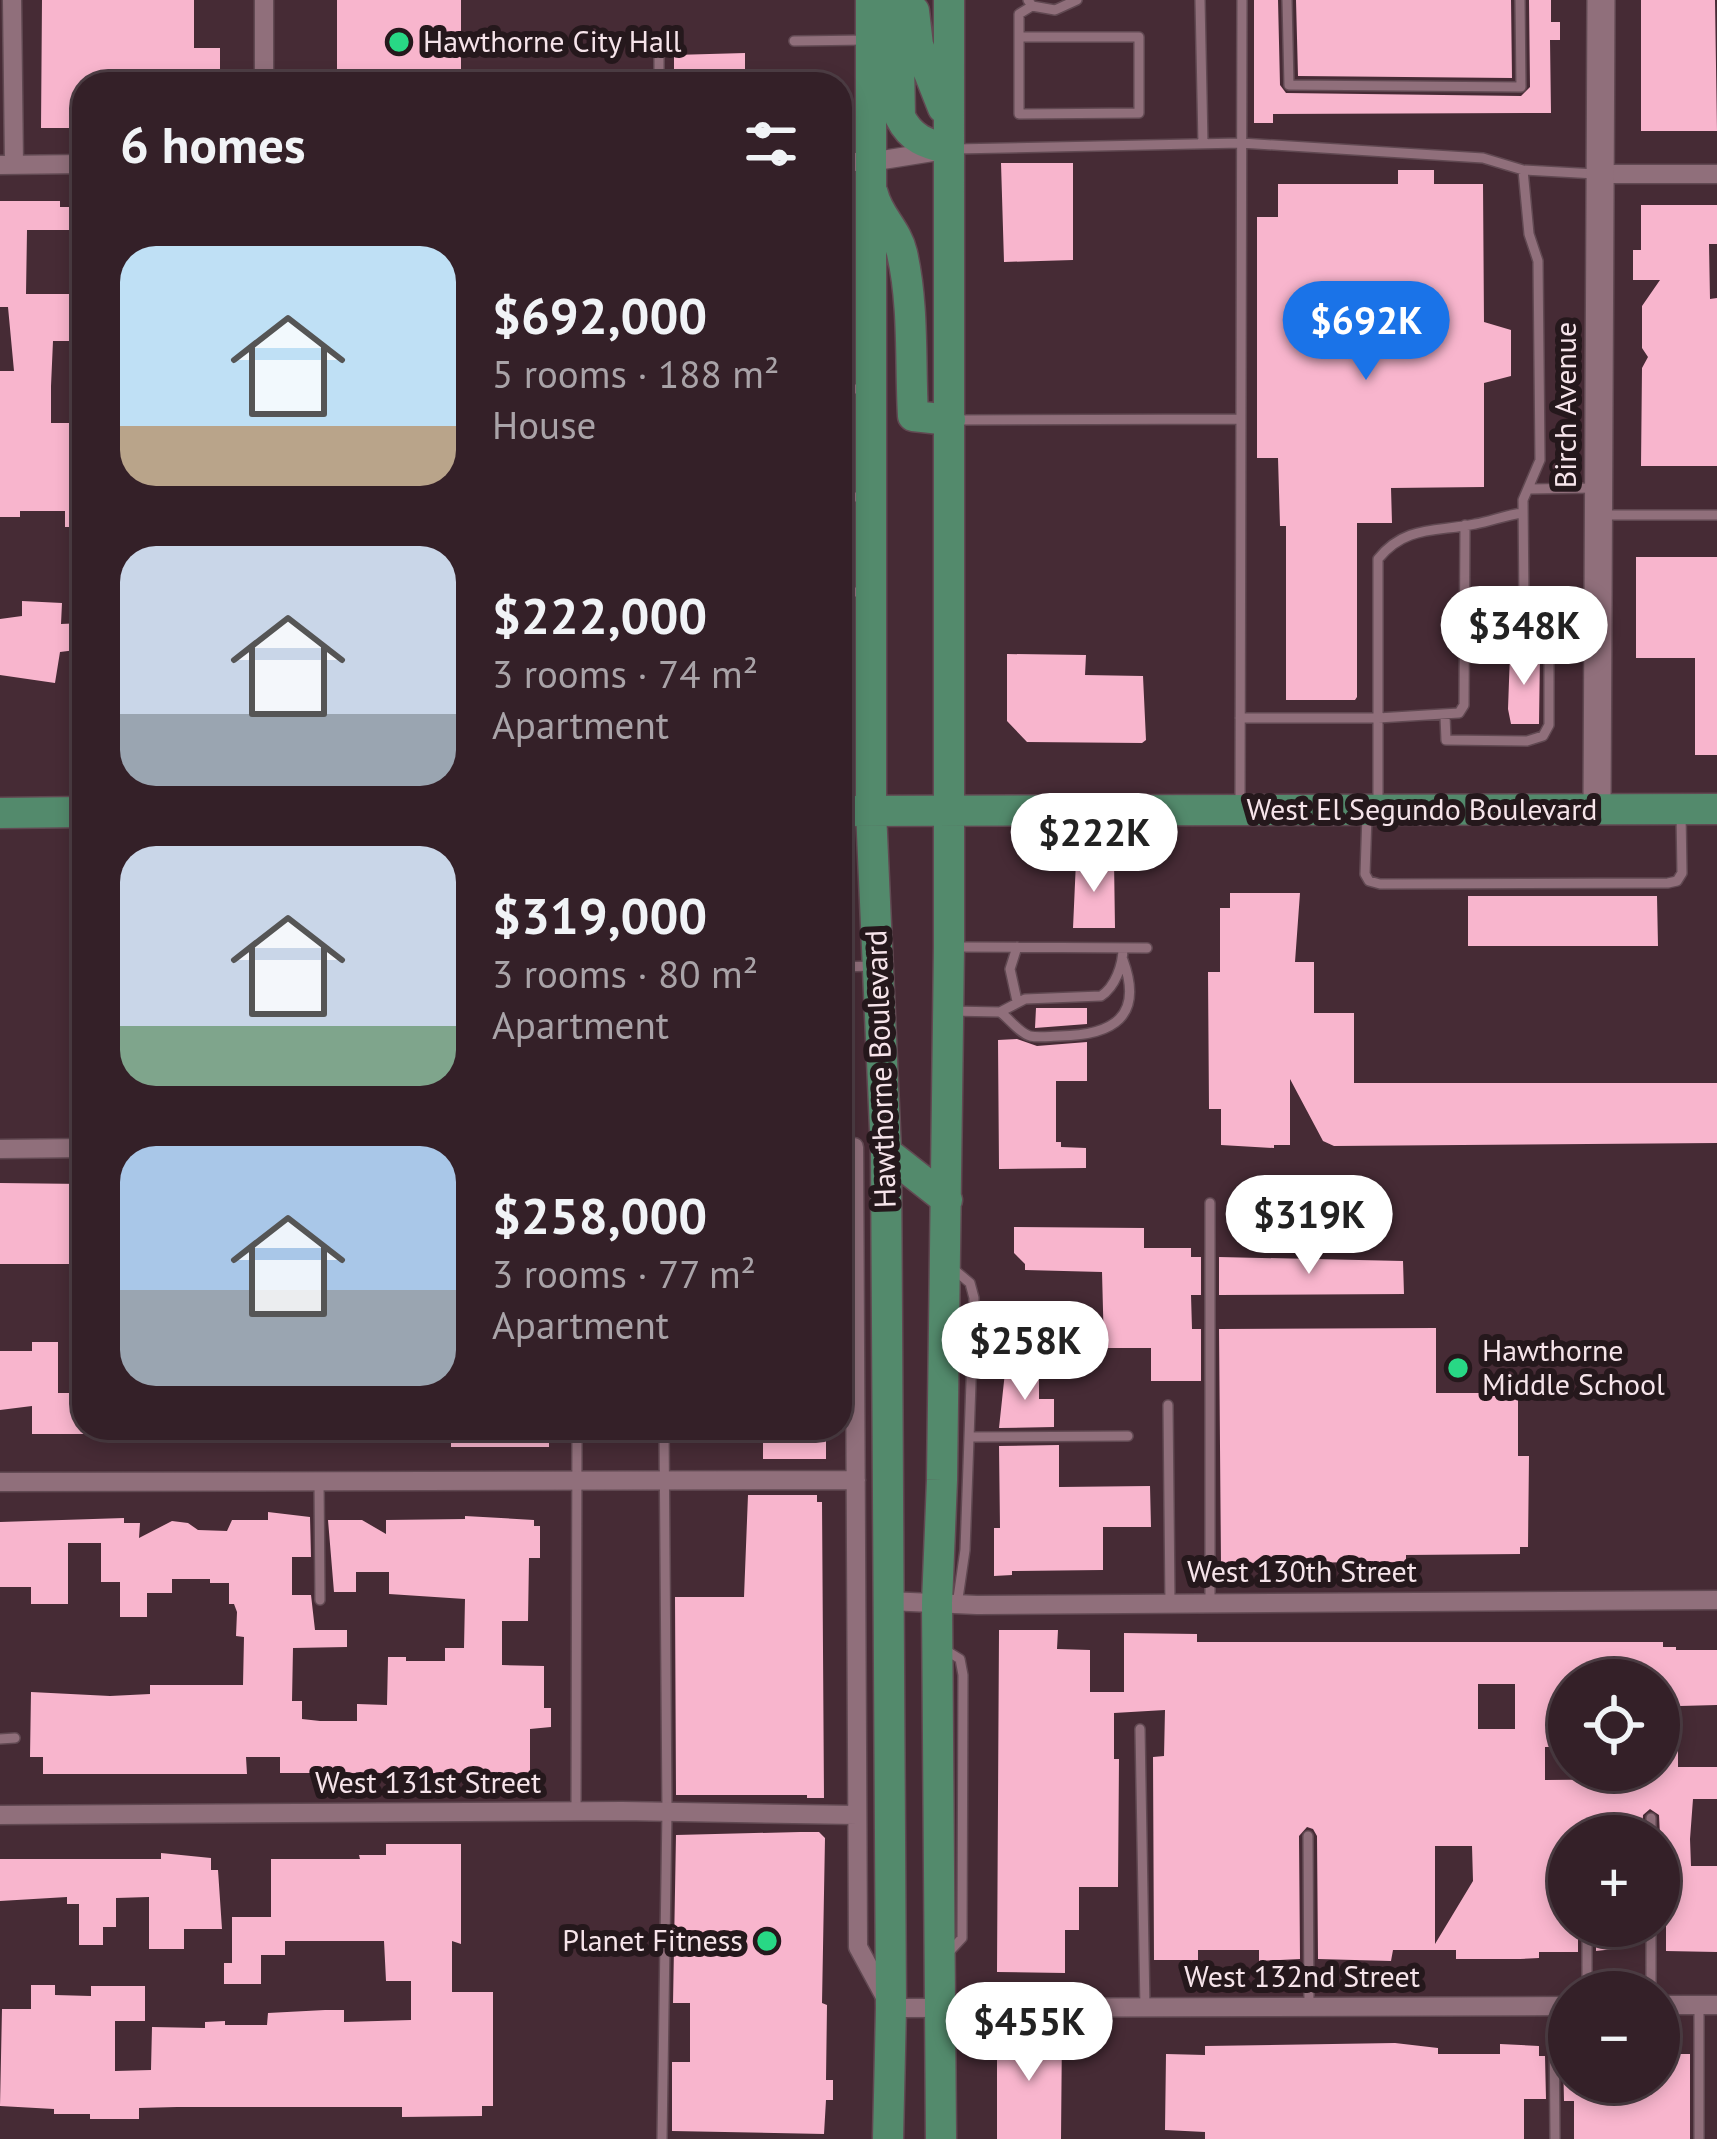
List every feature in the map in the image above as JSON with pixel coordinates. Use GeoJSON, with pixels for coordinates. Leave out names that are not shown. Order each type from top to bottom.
{"type":"FeatureCollection","features":[{"type":"Feature","properties":{"kind":"main road","name":"Hawthorne Boulevard"},"geometry":{"type":"LineString","coordinates":[[871,0],[860,169],[855,389],[855,811],[878,966],[886,1152],[888,2139]]}},
{"type":"Feature","properties":{"kind":"main road"},"geometry":{"type":"LineString","coordinates":[[898,0],[900,117],[908,132],[925,143],[949,137],[918,45],[913,0]]}},
{"type":"Feature","properties":{"kind":"main road","name":"Hawthorne Boulevard"},"geometry":{"type":"LineString","coordinates":[[941,2139],[937,1646],[947,1604],[949,0]]}},
{"type":"Feature","properties":{"kind":"main road"},"geometry":{"type":"LineString","coordinates":[[860,169],[902,251],[913,355],[913,416],[950,420]]}},
{"type":"Feature","properties":{"kind":"main road","name":"West El Segundo Boulevard"},"geometry":{"type":"LineString","coordinates":[[855,811],[1717,809]]}},
{"type":"Feature","properties":{"kind":"main road"},"geometry":{"type":"LineString","coordinates":[[0,813],[72,812]]}},
{"type":"Feature","properties":{"kind":"main road"},"geometry":{"type":"LineString","coordinates":[[886,1152],[947,1200]]}},
{"type":"Feature","properties":{"kind":"street"},"geometry":{"type":"LineString","coordinates":[[12,0],[7,164],[72,164]]}},
{"type":"Feature","properties":{"kind":"street"},"geometry":{"type":"LineString","coordinates":[[264,0],[264,72]]}},
{"type":"Feature","properties":{"kind":"street","name":"Birch Avenue"},"geometry":{"type":"LineString","coordinates":[[1597,809],[1600,0]]}},
{"type":"Feature","properties":{"kind":"street"},"geometry":{"type":"LineString","coordinates":[[860,169],[949,137]]}},
{"type":"Feature","properties":{"kind":"street"},"geometry":{"type":"LineString","coordinates":[[1601,174],[1717,174]]}},
{"type":"Feature","properties":{"kind":"street"},"geometry":{"type":"LineString","coordinates":[[852,1147],[886,1152]]}},
{"type":"Feature","properties":{"kind":"street"},"geometry":{"type":"LineString","coordinates":[[0,1149],[72,1148]]}},
{"type":"Feature","properties":{"kind":"street"},"geometry":{"type":"LineString","coordinates":[[852,1332],[858,1947],[891,2008]]}},
{"type":"Feature","properties":{"kind":"street"},"geometry":{"type":"LineString","coordinates":[[0,1481],[856,1480]]}},
{"type":"Feature","properties":{"kind":"street","name":"West 130th Street"},"geometry":{"type":"LineString","coordinates":[[888,1601],[1717,1600]]}},
{"type":"Feature","properties":{"kind":"street","name":"West 131st Street"},"geometry":{"type":"LineString","coordinates":[[0,1815],[667,1811],[857,1815]]}},
{"type":"Feature","properties":{"kind":"street","name":"West 132nd Street"},"geometry":{"type":"LineString","coordinates":[[891,2008],[1548,2006]]}},
{"type":"Feature","properties":{"kind":"lane"},"geometry":{"type":"LineString","coordinates":[[1019,37],[1139,38],[1139,113],[1019,113],[1019,37],[1019,14],[1030,3],[1054,10],[1077,0]]}},
{"type":"Feature","properties":{"kind":"lane"},"geometry":{"type":"LineString","coordinates":[[1200,0],[1203,144]]}},
{"type":"Feature","properties":{"kind":"lane"},"geometry":{"type":"LineString","coordinates":[[1240,810],[1242,0]]}},
{"type":"Feature","properties":{"kind":"lane"},"geometry":{"type":"LineString","coordinates":[[1287,0],[1288,85],[1521,87],[1520,0]]}},
{"type":"Feature","properties":{"kind":"lane"},"geometry":{"type":"LineString","coordinates":[[794,41],[871,40]]}},
{"type":"Feature","properties":{"kind":"lane"},"geometry":{"type":"LineString","coordinates":[[659,43],[659,72]]}},
{"type":"Feature","properties":{"kind":"lane"},"geometry":{"type":"LineString","coordinates":[[949,137],[1241,143],[1484,158],[1523,170],[1601,174]]}},
{"type":"Feature","properties":{"kind":"lane"},"geometry":{"type":"LineString","coordinates":[[1464,615],[1514,615],[1521,609],[1522,500],[1540,460],[1538,261],[1528,234],[1523,170]]}},
{"type":"Feature","properties":{"kind":"lane"},"geometry":{"type":"LineString","coordinates":[[950,420],[1240,419]]}},
{"type":"Feature","properties":{"kind":"lane"},"geometry":{"type":"LineString","coordinates":[[1528,489],[1717,515]]}},
{"type":"Feature","properties":{"kind":"lane"},"geometry":{"type":"LineString","coordinates":[[1522,513],[1415,531],[1390,544],[1378,559],[1378,718],[1365,874],[1370,881],[1452,884],[1677,881],[1682,873],[1681,809]]}},
{"type":"Feature","properties":{"kind":"lane"},"geometry":{"type":"LineString","coordinates":[[1240,718],[1378,718],[1459,712],[1464,705],[1465,525]]}},
{"type":"Feature","properties":{"kind":"lane"},"geometry":{"type":"LineString","coordinates":[[1445,716],[1446,740],[1527,741],[1543,736],[1549,725],[1549,633],[1546,620],[1538,613],[1521,609]]}},
{"type":"Feature","properties":{"kind":"lane"},"geometry":{"type":"LineString","coordinates":[[949,947],[1124,954],[1147,948]]}},
{"type":"Feature","properties":{"kind":"lane"},"geometry":{"type":"LineString","coordinates":[[1017,947],[1010,969],[1017,1001]]}},
{"type":"Feature","properties":{"kind":"lane"},"geometry":{"type":"LineString","coordinates":[[949,1011],[1000,1012],[1017,1001],[1101,997],[1110,990],[1124,954]]}},
{"type":"Feature","properties":{"kind":"lane"},"geometry":{"type":"LineString","coordinates":[[1000,1012],[1030,1036],[1079,1036],[1120,1022],[1128,1012],[1129,974],[1124,954]]}},
{"type":"Feature","properties":{"kind":"lane"},"geometry":{"type":"LineString","coordinates":[[852,967],[878,966]]}},
{"type":"Feature","properties":{"kind":"lane"},"geometry":{"type":"LineString","coordinates":[[1210,1203],[1210,1602]]}},
{"type":"Feature","properties":{"kind":"lane"},"geometry":{"type":"LineString","coordinates":[[946,1262],[970,1282],[974,1298],[965,1550],[947,1604]]}},
{"type":"Feature","properties":{"kind":"lane"},"geometry":{"type":"LineString","coordinates":[[1168,1405],[1170,1603]]}},
{"type":"Feature","properties":{"kind":"lane"},"geometry":{"type":"LineString","coordinates":[[969,1437],[1128,1436]]}},
{"type":"Feature","properties":{"kind":"lane"},"geometry":{"type":"LineString","coordinates":[[576,1812],[577,1440]]}},
{"type":"Feature","properties":{"kind":"lane"},"geometry":{"type":"LineString","coordinates":[[662,2139],[667,1811],[664,1440]]}},
{"type":"Feature","properties":{"kind":"lane"},"geometry":{"type":"LineString","coordinates":[[319,1480],[320,1600]]}},
{"type":"Feature","properties":{"kind":"lane"},"geometry":{"type":"LineString","coordinates":[[1140,1729],[1144,2008]]}},
{"type":"Feature","properties":{"kind":"lane"},"geometry":{"type":"LineString","coordinates":[[0,1738],[15,1738]]}},
{"type":"Feature","properties":{"kind":"lane"},"geometry":{"type":"LineString","coordinates":[[1308,1836],[1309,2007]]}},
{"type":"Feature","properties":{"kind":"lane"},"geometry":{"type":"LineString","coordinates":[[1699,2139],[1708,2005]]}},
{"type":"Feature","properties":{"kind":"lane"},"geometry":{"type":"LineString","coordinates":[[1555,2139],[1557,2103]]}},
{"type":"Feature","properties":{"kind":"building"},"geometry":{"type":"Polygon","coordinates":[[[42,0],[194,0],[194,48],[220,48],[220,72],[72,72],[72,128],[41,128],[42,0]]]}},
{"type":"Feature","properties":{"kind":"building","name":"Hawthorne City Hall"},"geometry":{"type":"Polygon","coordinates":[[[337,0],[461,0],[461,72],[337,72],[337,0]]]}},
{"type":"Feature","properties":{"kind":"building"},"geometry":{"type":"Polygon","coordinates":[[[1254,0],[1278,0],[1280,85],[1286,93],[1521,96],[1530,87],[1529,0],[1551,0],[1551,22],[1560,22],[1560,40],[1550,40],[1551,113],[1273,114],[1273,123],[1254,123],[1254,0]]]}},
{"type":"Feature","properties":{"kind":"building"},"geometry":{"type":"Polygon","coordinates":[[[1296,0],[1511,0],[1512,78],[1298,76],[1296,0]]]}},
{"type":"Feature","properties":{"kind":"building"},"geometry":{"type":"Polygon","coordinates":[[[1641,0],[1715,0],[1717,131],[1641,131],[1641,0]]]}},
{"type":"Feature","properties":{"kind":"building"},"geometry":{"type":"Polygon","coordinates":[[[745,53],[745,72],[674,72],[674,55],[745,53]]]}},
{"type":"Feature","properties":{"kind":"building"},"geometry":{"type":"Polygon","coordinates":[[[1001,163],[1073,163],[1073,260],[1004,262],[1001,163]]]}},
{"type":"Feature","properties":{"kind":"building"},"geometry":{"type":"Polygon","coordinates":[[[1398,170],[1434,170],[1434,184],[1483,184],[1484,322],[1511,330],[1511,376],[1484,383],[1484,487],[1391,488],[1392,523],[1357,523],[1355,700],[1286,700],[1286,526],[1280,526],[1278,458],[1257,458],[1257,217],[1278,217],[1278,184],[1398,184],[1398,170]]]}},
{"type":"Feature","properties":{"kind":"building"},"geometry":{"type":"Polygon","coordinates":[[[0,201],[60,201],[60,207],[72,207],[72,230],[27,230],[26,294],[72,294],[72,341],[53,341],[51,423],[72,423],[72,527],[65,527],[65,511],[20,511],[20,517],[0,517],[0,371],[14,371],[8,307],[0,307],[0,201]]]}},
{"type":"Feature","properties":{"kind":"building"},"geometry":{"type":"Polygon","coordinates":[[[1641,205],[1717,205],[1717,244],[1709,244],[1710,299],[1717,298],[1717,466],[1641,466],[1642,368],[1648,357],[1642,348],[1642,306],[1660,280],[1633,280],[1633,250],[1641,250],[1641,205]]]}},
{"type":"Feature","properties":{"kind":"building"},"geometry":{"type":"Polygon","coordinates":[[[1636,557],[1717,557],[1717,755],[1695,755],[1695,658],[1636,658],[1636,557]]]}},
{"type":"Feature","properties":{"kind":"building"},"geometry":{"type":"Polygon","coordinates":[[[22,601],[62,603],[61,624],[72,624],[72,650],[60,652],[55,683],[0,675],[0,619],[22,616],[22,601]]]}},
{"type":"Feature","properties":{"kind":"building"},"geometry":{"type":"Polygon","coordinates":[[[1540,652],[1539,724],[1511,724],[1510,653],[1540,652]]]}},
{"type":"Feature","properties":{"kind":"building"},"geometry":{"type":"Polygon","coordinates":[[[1007,654],[1086,655],[1085,675],[1143,676],[1146,740],[1027,742],[1007,721],[1007,654]]]}},
{"type":"Feature","properties":{"kind":"building"},"geometry":{"type":"Polygon","coordinates":[[[1076,861],[1114,861],[1115,928],[1073,928],[1076,861]]]}},
{"type":"Feature","properties":{"kind":"building"},"geometry":{"type":"Polygon","coordinates":[[[1230,893],[1300,893],[1295,962],[1314,962],[1314,1013],[1354,1013],[1354,1083],[1717,1083],[1717,1143],[1334,1146],[1323,1141],[1290,1079],[1290,1145],[1221,1145],[1221,1109],[1209,1109],[1208,972],[1220,972],[1220,908],[1230,908],[1230,893]]]}},
{"type":"Feature","properties":{"kind":"building"},"geometry":{"type":"Polygon","coordinates":[[[1468,896],[1657,896],[1658,946],[1468,946],[1468,896]]]}},
{"type":"Feature","properties":{"kind":"building"},"geometry":{"type":"Polygon","coordinates":[[[1036,1008],[1087,1008],[1087,1024],[1035,1028],[1036,1008]]]}},
{"type":"Feature","properties":{"kind":"building"},"geometry":{"type":"Polygon","coordinates":[[[1017,1039],[1037,1046],[1087,1042],[1087,1081],[1056,1081],[1056,1142],[1061,1147],[1086,1148],[1086,1168],[999,1169],[998,1040],[1017,1039]]]}},
{"type":"Feature","properties":{"kind":"building"},"geometry":{"type":"Polygon","coordinates":[[[0,1183],[72,1184],[72,1264],[0,1264],[0,1183]]]}},
{"type":"Feature","properties":{"kind":"building"},"geometry":{"type":"Polygon","coordinates":[[[1014,1227],[1144,1228],[1144,1248],[1191,1248],[1191,1257],[1201,1257],[1201,1295],[1191,1295],[1192,1329],[1201,1329],[1201,1381],[1151,1381],[1151,1348],[1104,1348],[1102,1272],[1025,1270],[1014,1253],[1014,1227]]]}},
{"type":"Feature","properties":{"kind":"building"},"geometry":{"type":"Polygon","coordinates":[[[1219,1257],[1403,1261],[1404,1294],[1219,1295],[1219,1257]]]}},
{"type":"Feature","properties":{"kind":"building"},"geometry":{"type":"Polygon","coordinates":[[[1436,1328],[1436,1393],[1518,1393],[1518,1456],[1529,1456],[1528,1547],[1520,1547],[1520,1554],[1406,1555],[1406,1562],[1221,1563],[1219,1329],[1436,1328]]]}},
{"type":"Feature","properties":{"kind":"building"},"geometry":{"type":"Polygon","coordinates":[[[32,1342],[58,1342],[58,1393],[70,1393],[72,1434],[32,1434],[32,1406],[0,1410],[0,1351],[32,1351],[32,1342]]]}},
{"type":"Feature","properties":{"kind":"building"},"geometry":{"type":"Polygon","coordinates":[[[1005,1372],[1039,1373],[1039,1399],[1054,1399],[1054,1427],[999,1428],[1005,1372]]]}},
{"type":"Feature","properties":{"kind":"building"},"geometry":{"type":"Polygon","coordinates":[[[451,1440],[549,1440],[549,1447],[451,1447],[451,1440]]]}},
{"type":"Feature","properties":{"kind":"building"},"geometry":{"type":"Polygon","coordinates":[[[763,1440],[826,1440],[826,1459],[763,1459],[763,1440]]]}},
{"type":"Feature","properties":{"kind":"building"},"geometry":{"type":"Polygon","coordinates":[[[1059,1445],[1059,1487],[1150,1486],[1151,1527],[1103,1527],[1103,1570],[1012,1571],[1012,1575],[994,1576],[994,1528],[1000,1528],[999,1446],[1059,1445]]]}},
{"type":"Feature","properties":{"kind":"building"},"geometry":{"type":"Polygon","coordinates":[[[748,1495],[817,1495],[817,1502],[822,1502],[824,1798],[676,1795],[675,1597],[744,1597],[748,1495]]]}},
{"type":"Feature","properties":{"kind":"building"},"geometry":{"type":"Polygon","coordinates":[[[268,1512],[310,1517],[311,1557],[292,1557],[292,1595],[311,1595],[315,1630],[347,1630],[347,1647],[293,1648],[292,1701],[302,1701],[302,1719],[320,1721],[357,1721],[357,1704],[387,1705],[388,1657],[445,1661],[445,1648],[464,1648],[465,1599],[389,1594],[389,1572],[356,1572],[356,1592],[334,1592],[328,1520],[362,1520],[386,1534],[386,1520],[465,1516],[534,1520],[534,1526],[540,1526],[540,1558],[529,1558],[528,1621],[502,1621],[502,1665],[544,1666],[544,1708],[551,1708],[551,1727],[530,1729],[530,1781],[470,1783],[470,1773],[280,1773],[280,1757],[246,1757],[247,1774],[43,1774],[43,1757],[30,1757],[31,1692],[110,1696],[150,1694],[150,1685],[243,1685],[244,1637],[236,1636],[237,1612],[229,1604],[229,1583],[210,1583],[210,1579],[172,1579],[172,1593],[147,1593],[147,1617],[120,1617],[120,1582],[101,1582],[101,1543],[68,1543],[68,1604],[31,1604],[31,1587],[0,1587],[0,1522],[124,1518],[124,1523],[140,1523],[139,1538],[172,1521],[198,1530],[227,1531],[232,1520],[268,1520],[268,1512]]]}},
{"type":"Feature","properties":{"kind":"building"},"geometry":{"type":"Polygon","coordinates":[[[999,1630],[1058,1630],[1057,1649],[1090,1650],[1090,1692],[1124,1692],[1124,1633],[1197,1634],[1197,1642],[1663,1642],[1663,1647],[1676,1650],[1717,1650],[1717,1705],[1680,1706],[1680,1659],[1548,1659],[1545,1780],[1548,1791],[1680,1791],[1680,1767],[1717,1767],[1717,1799],[1693,1799],[1690,1839],[1691,1866],[1717,1866],[1717,1952],[1666,1951],[1666,1947],[1680,1947],[1680,1815],[1659,1815],[1650,1809],[1643,1815],[1548,1815],[1548,1947],[1578,1947],[1578,1952],[1539,1952],[1539,1958],[1456,1959],[1456,1950],[1393,1950],[1391,1961],[1318,1959],[1317,1836],[1307,1827],[1299,1836],[1300,1959],[1259,1961],[1259,1950],[1198,1950],[1198,1960],[1154,1960],[1153,1757],[1164,1756],[1165,1710],[1114,1713],[1114,1759],[1119,1759],[1118,1887],[1079,1887],[1079,1930],[1065,1930],[1065,1973],[997,1972],[999,1630]],[[1478,1684],[1478,1729],[1515,1729],[1515,1684],[1478,1684]],[[1435,1846],[1435,1944],[1473,1881],[1472,1846],[1435,1846]]]}},
{"type":"Feature","properties":{"kind":"building"},"geometry":{"type":"Polygon","coordinates":[[[819,1832],[825,1838],[822,2003],[827,2005],[826,2080],[833,2080],[833,2100],[826,2100],[824,2134],[672,2131],[672,2062],[690,2062],[690,2003],[673,2003],[676,1835],[819,1832]]]}},
{"type":"Feature","properties":{"kind":"building"},"geometry":{"type":"Polygon","coordinates":[[[386,1844],[461,1844],[461,1944],[452,1941],[452,1992],[493,1992],[493,2106],[482,2106],[482,2116],[402,2117],[402,2107],[177,2107],[139,2108],[139,2119],[90,2119],[90,2114],[0,2106],[2,2009],[31,2009],[31,1985],[55,1985],[55,1995],[91,1996],[91,1986],[145,1986],[145,2021],[115,2021],[115,2071],[151,2070],[152,2027],[205,2028],[205,2022],[225,2021],[225,2025],[267,2025],[268,2013],[325,2010],[344,2010],[344,2022],[411,2020],[411,1981],[386,1981],[384,1941],[285,1941],[285,1955],[261,1955],[261,1984],[224,1984],[224,1963],[232,1963],[232,1917],[271,1917],[271,1859],[360,1859],[359,1855],[386,1855],[386,1844]]]}},
{"type":"Feature","properties":{"kind":"building"},"geometry":{"type":"Polygon","coordinates":[[[161,1853],[211,1858],[211,1870],[218,1870],[222,1929],[184,1929],[184,1949],[149,1949],[149,1897],[116,1898],[116,1927],[103,1927],[103,1945],[79,1945],[79,1904],[67,1904],[67,1897],[0,1901],[0,1859],[161,1859],[161,1853]]]}},
{"type":"Feature","properties":{"kind":"building"},"geometry":{"type":"Polygon","coordinates":[[[997,2030],[1062,2030],[1061,2139],[997,2139],[997,2030]]]}},
{"type":"Feature","properties":{"kind":"building"},"geometry":{"type":"Polygon","coordinates":[[[1395,2043],[1438,2048],[1438,2054],[1500,2054],[1500,2044],[1539,2046],[1539,2056],[1545,2056],[1546,2099],[1524,2099],[1524,2139],[1205,2139],[1205,2132],[1165,2130],[1166,2054],[1205,2055],[1205,2046],[1395,2043]]]}},
{"type":"Feature","properties":{"kind":"building"},"geometry":{"type":"Polygon","coordinates":[[[1680,2054],[1690,2054],[1690,2139],[1574,2139],[1574,2103],[1680,2103],[1680,2054]]]}},
{"type":"Feature","properties":{"kind":"place","name":"Hawthorne City Hall"},"geometry":{"type":"Point","coordinates":[399,42]}},
{"type":"Feature","properties":{"kind":"place","name":"Hawthorne Middle School"},"geometry":{"type":"Point","coordinates":[1458,1368]}},
{"type":"Feature","properties":{"kind":"place","name":"Planet Fitness"},"geometry":{"type":"Point","coordinates":[767,1941]}}]}
